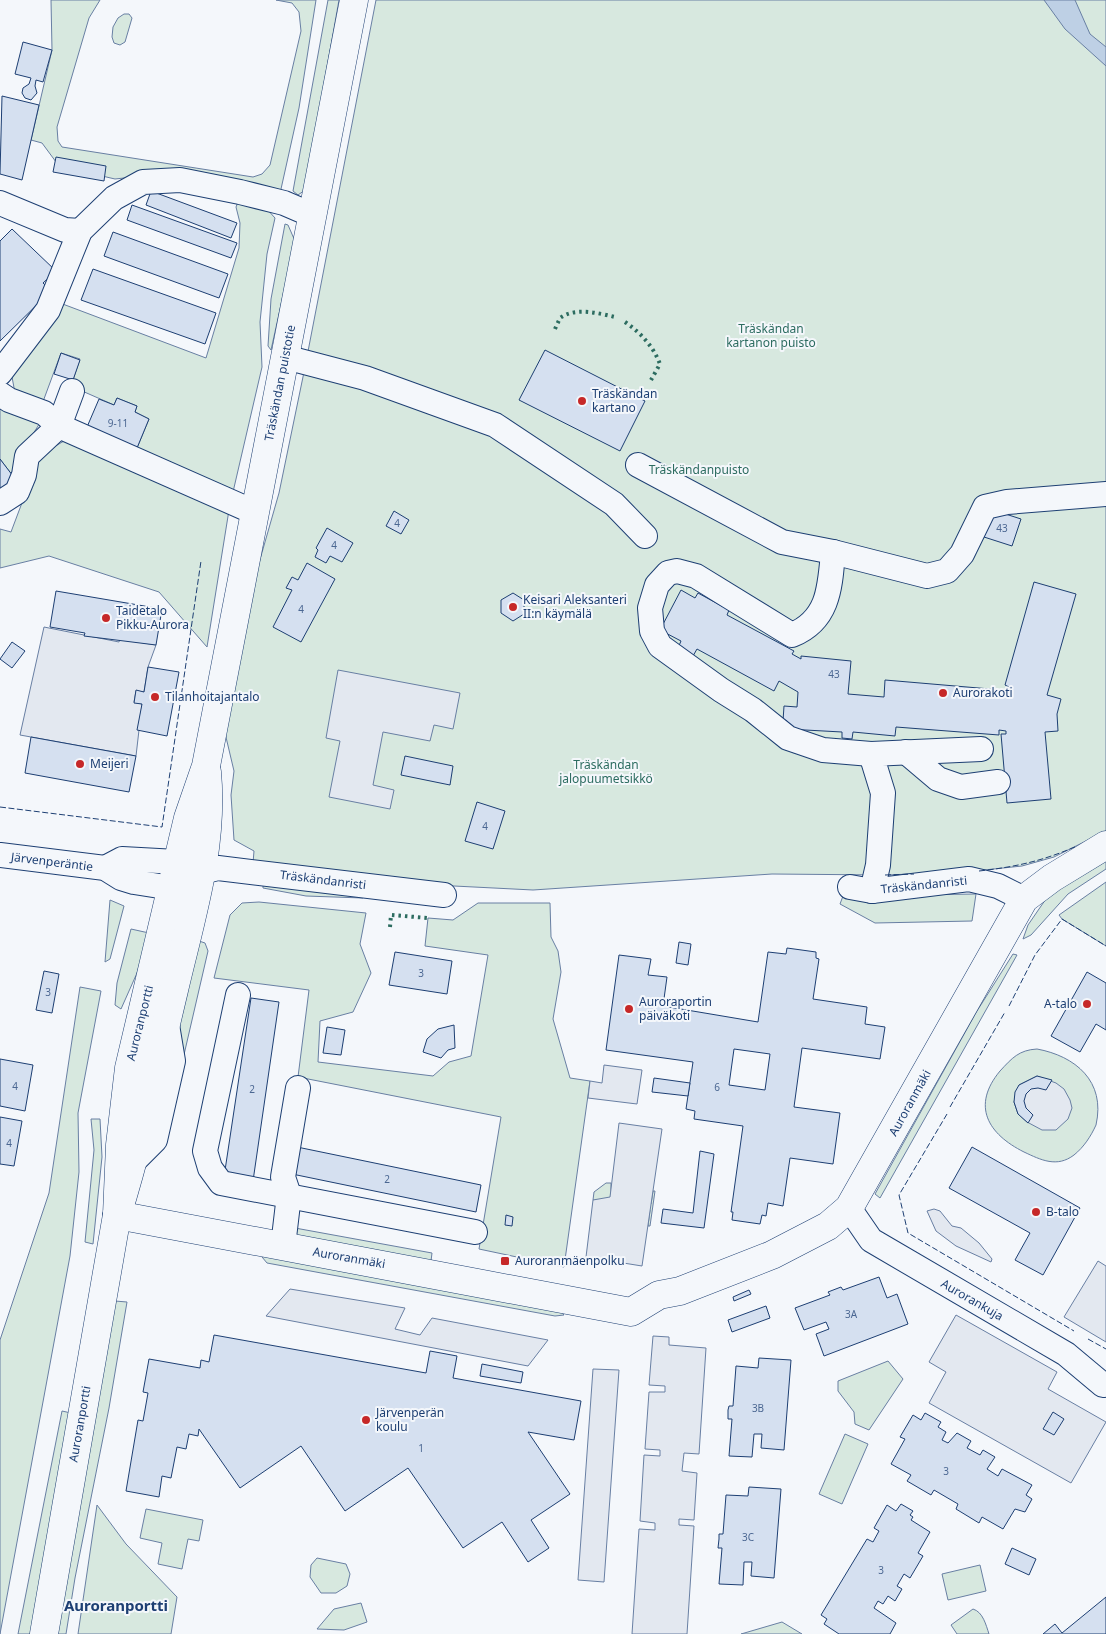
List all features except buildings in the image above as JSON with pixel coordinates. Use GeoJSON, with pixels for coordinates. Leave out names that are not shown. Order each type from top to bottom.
{"type":"FeatureCollection","features":[{"type":"Feature","properties":{"kind":"main road","name":"Träskändan puistotie"},"geometry":{"type":"LineString","coordinates":[[184,874],[210,808],[206,766],[354,0]]}},
{"type":"Feature","properties":{"kind":"main road","name":"Auroranmäki"},"geometry":{"type":"LineString","coordinates":[[117,1215],[581,1301],[631,1312],[659,1295],[680,1291],[772,1255],[828,1226],[849,1208],[1024,899],[1052,878],[1106,845]]}},
{"type":"Feature","properties":{"kind":"main road","name":"Auroranportti"},"geometry":{"type":"LineString","coordinates":[[117,1215],[134,1161],[166,1022],[184,874]]}},
{"type":"Feature","properties":{"kind":"main road","name":"Auroranportti"},"geometry":{"type":"LineString","coordinates":[[44,1634],[117,1215],[120,1144],[129,1068],[184,874]]}},
{"type":"Feature","properties":{"kind":"street"},"geometry":{"type":"LineString","coordinates":[[0,373],[48,310],[80,230],[114,198],[143,182],[180,180],[284,203],[312,215]]}},
{"type":"Feature","properties":{"kind":"street"},"geometry":{"type":"LineString","coordinates":[[2,206],[65,230],[80,230]]}},
{"type":"Feature","properties":{"kind":"street"},"geometry":{"type":"LineString","coordinates":[[285,357],[365,378],[495,425],[614,504],[644,536]]}},
{"type":"Feature","properties":{"kind":"street"},"geometry":{"type":"LineString","coordinates":[[0,504],[17,492],[24,475],[27,456],[59,426],[72,391]]}},
{"type":"Feature","properties":{"kind":"street"},"geometry":{"type":"LineString","coordinates":[[0,394],[9,400],[44,413],[59,426],[254,512]]}},
{"type":"Feature","properties":{"kind":"street"},"geometry":{"type":"LineString","coordinates":[[638,465],[782,542],[833,552],[927,576],[947,571],[962,554],[985,508],[1007,502],[1106,494]]}},
{"type":"Feature","properties":{"kind":"street"},"geometry":{"type":"LineString","coordinates":[[833,552],[829,593],[816,619],[804,630],[792,635],[696,576],[677,571],[668,573],[657,585],[650,608],[652,631],[660,646],[721,690],[754,710],[788,738],[823,750],[871,754],[981,749]]}},
{"type":"Feature","properties":{"kind":"street"},"geometry":{"type":"LineString","coordinates":[[906,752],[938,779],[961,787],[998,782]]}},
{"type":"Feature","properties":{"kind":"street","name":"Träskändanristi"},"geometry":{"type":"LineString","coordinates":[[871,754],[882,793],[878,865],[861,889],[969,879],[998,886],[1024,899]]}},
{"type":"Feature","properties":{"kind":"street","name":"Järvenperäntie"},"geometry":{"type":"LineString","coordinates":[[0,855],[105,868],[122,859],[184,874]]}},
{"type":"Feature","properties":{"kind":"street","name":"Träskändanristi"},"geometry":{"type":"LineString","coordinates":[[184,874],[218,868],[244,870],[444,895]]}},
{"type":"Feature","properties":{"kind":"street"},"geometry":{"type":"LineString","coordinates":[[238,995],[205,1151],[210,1168],[221,1183],[475,1232]]}},
{"type":"Feature","properties":{"kind":"street"},"geometry":{"type":"LineString","coordinates":[[283,1246],[289,1195],[283,1177],[298,1088]]}},
{"type":"Feature","properties":{"kind":"street","name":"Aurorankuja"},"geometry":{"type":"LineString","coordinates":[[849,1208],[871,1240],[1066,1354],[1103,1385]]}},
{"type":"Feature","properties":{"kind":"green space"},"geometry":{"type":"Polygon","coordinates":[[[51,0],[100,0],[89,18],[57,127],[58,141],[62,147],[253,177],[262,174],[270,165],[301,31],[299,12],[292,3],[276,0],[316,0],[299,108],[279,198],[142,176],[115,179],[59,166],[42,143],[31,140],[52,50],[51,0]]]}},
{"type":"Feature","properties":{"kind":"green space"},"geometry":{"type":"Polygon","coordinates":[[[328,0],[339,0],[305,190],[298,195],[293,191],[328,0]]]}},
{"type":"Feature","properties":{"kind":"green space","name":"Träskändan kartanon puisto"},"geometry":{"type":"Polygon","coordinates":[[[376,0],[1106,0],[1106,831],[1054,857],[1022,866],[965,872],[885,875],[772,874],[533,890],[454,886],[338,875],[253,863],[254,851],[234,840],[231,795],[234,771],[225,733],[249,598],[279,493],[304,372],[376,0]]]}},
{"type":"Feature","properties":{"kind":"green space"},"geometry":{"type":"Polygon","coordinates":[[[124,14],[129,14],[132,18],[125,42],[120,45],[114,43],[112,37],[113,27],[118,18],[124,14]]]}},
{"type":"Feature","properties":{"kind":"green space"},"geometry":{"type":"Polygon","coordinates":[[[238,202],[266,208],[275,218],[267,254],[260,322],[262,367],[233,492],[137,448],[149,419],[135,412],[137,406],[117,398],[114,405],[73,387],[73,380],[80,359],[61,353],[41,407],[15,393],[12,377],[60,303],[206,358],[239,248],[240,223],[236,207],[238,202]]]}},
{"type":"Feature","properties":{"kind":"green space"},"geometry":{"type":"Polygon","coordinates":[[[285,224],[288,225],[295,241],[271,350],[268,346],[271,299],[285,224]]]}},
{"type":"Feature","properties":{"kind":"green space"},"geometry":{"type":"Polygon","coordinates":[[[9,408],[41,421],[27,444],[16,480],[0,459],[0,409],[9,408]]]}},
{"type":"Feature","properties":{"kind":"green space"},"geometry":{"type":"Polygon","coordinates":[[[64,441],[229,510],[207,647],[159,592],[49,556],[0,568],[0,529],[11,532],[40,455],[64,441]]]}},
{"type":"Feature","properties":{"kind":"green space"},"geometry":{"type":"Polygon","coordinates":[[[1106,856],[1106,869],[1068,894],[1031,935],[1023,939],[1028,925],[1050,893],[1106,856]]]}},
{"type":"Feature","properties":{"kind":"green space"},"geometry":{"type":"Polygon","coordinates":[[[263,882],[365,895],[363,898],[306,896],[263,888],[263,882]]]}},
{"type":"Feature","properties":{"kind":"green space"},"geometry":{"type":"Polygon","coordinates":[[[1106,882],[1106,946],[1062,919],[1059,915],[1106,882]]]}},
{"type":"Feature","properties":{"kind":"green space"},"geometry":{"type":"Polygon","coordinates":[[[976,894],[972,921],[875,923],[840,904],[843,896],[976,894]]]}},
{"type":"Feature","properties":{"kind":"green space"},"geometry":{"type":"Polygon","coordinates":[[[110,900],[124,906],[110,959],[105,962],[110,900]]]}},
{"type":"Feature","properties":{"kind":"green space"},"geometry":{"type":"Polygon","coordinates":[[[259,902],[366,913],[360,944],[371,973],[353,1012],[320,1021],[318,1062],[433,1076],[449,1062],[471,1056],[488,955],[425,946],[428,918],[453,920],[478,903],[550,903],[551,937],[558,951],[561,972],[553,1019],[570,1078],[590,1081],[564,1267],[479,1249],[501,1117],[298,1077],[309,990],[214,978],[230,915],[242,903],[259,902]]]}},
{"type":"Feature","properties":{"kind":"green space"},"geometry":{"type":"Polygon","coordinates":[[[131,929],[149,933],[137,973],[121,1009],[115,1005],[117,983],[131,929]]]}},
{"type":"Feature","properties":{"kind":"green space"},"geometry":{"type":"Polygon","coordinates":[[[196,940],[205,943],[208,951],[183,1059],[175,1022],[196,940]]]}},
{"type":"Feature","properties":{"kind":"green space"},"geometry":{"type":"Polygon","coordinates":[[[1013,954],[1017,955],[880,1198],[875,1194],[977,1011],[1013,954]]]}},
{"type":"Feature","properties":{"kind":"green space"},"geometry":{"type":"Polygon","coordinates":[[[80,987],[101,991],[78,1113],[79,1172],[70,1256],[0,1634],[0,1340],[49,1193],[80,987]]]}},
{"type":"Feature","properties":{"kind":"green space"},"geometry":{"type":"Polygon","coordinates":[[[1037,1049],[1051,1052],[1075,1065],[1092,1083],[1096,1096],[1098,1109],[1096,1125],[1092,1133],[1078,1152],[1068,1159],[1061,1161],[1043,1160],[1011,1145],[993,1128],[985,1107],[986,1096],[991,1084],[1008,1062],[1025,1051],[1037,1049]]]}},
{"type":"Feature","properties":{"kind":"green space"},"geometry":{"type":"Polygon","coordinates":[[[91,1119],[100,1119],[102,1157],[93,1244],[85,1242],[94,1150],[91,1119]]]}},
{"type":"Feature","properties":{"kind":"green space"},"geometry":{"type":"Polygon","coordinates":[[[606,1183],[611,1183],[611,1197],[651,1204],[653,1191],[655,1191],[650,1226],[648,1226],[650,1210],[593,1200],[594,1192],[606,1183]]]}},
{"type":"Feature","properties":{"kind":"green space"},"geometry":{"type":"Polygon","coordinates":[[[295,1228],[432,1253],[431,1261],[296,1236],[295,1228]]]}},
{"type":"Feature","properties":{"kind":"green space"},"geometry":{"type":"Polygon","coordinates":[[[267,1255],[558,1309],[564,1315],[555,1316],[267,1263],[262,1257],[267,1255]]]}},
{"type":"Feature","properties":{"kind":"green space"},"geometry":{"type":"Polygon","coordinates":[[[115,1301],[127,1302],[109,1408],[75,1578],[66,1634],[55,1634],[115,1301]]]}},
{"type":"Feature","properties":{"kind":"green space"},"geometry":{"type":"Polygon","coordinates":[[[888,1361],[903,1379],[869,1430],[855,1424],[854,1412],[838,1391],[838,1381],[888,1361]]]}},
{"type":"Feature","properties":{"kind":"green space"},"geometry":{"type":"Polygon","coordinates":[[[62,1411],[71,1413],[31,1634],[18,1634],[62,1411]]]}},
{"type":"Feature","properties":{"kind":"green space"},"geometry":{"type":"Polygon","coordinates":[[[845,1434],[868,1444],[842,1504],[819,1494],[845,1434]]]}},
{"type":"Feature","properties":{"kind":"green space"},"geometry":{"type":"Polygon","coordinates":[[[97,1505],[126,1544],[177,1597],[171,1634],[78,1634],[97,1505]]]}},
{"type":"Feature","properties":{"kind":"green space"},"geometry":{"type":"Polygon","coordinates":[[[146,1509],[203,1520],[199,1541],[188,1539],[182,1569],[158,1564],[162,1543],[140,1538],[146,1509]]]}},
{"type":"Feature","properties":{"kind":"green space"},"geometry":{"type":"Polygon","coordinates":[[[317,1558],[346,1564],[350,1574],[347,1586],[336,1593],[321,1593],[310,1577],[311,1565],[317,1558]]]}},
{"type":"Feature","properties":{"kind":"green space"},"geometry":{"type":"Polygon","coordinates":[[[980,1565],[986,1591],[948,1600],[942,1574],[980,1565]]]}},
{"type":"Feature","properties":{"kind":"green space"},"geometry":{"type":"Polygon","coordinates":[[[361,1603],[367,1622],[344,1630],[317,1629],[334,1609],[361,1603]]]}},
{"type":"Feature","properties":{"kind":"green space"},"geometry":{"type":"Polygon","coordinates":[[[973,1609],[982,1616],[989,1634],[957,1634],[951,1625],[973,1609]]]}},
{"type":"Feature","properties":{"kind":"green space"},"geometry":{"type":"Polygon","coordinates":[[[782,1622],[802,1634],[741,1634],[782,1622]]]}},
{"type":"Feature","properties":{"kind":"shaded area"},"geometry":{"type":"Polygon","coordinates":[[[44,627],[119,642],[120,639],[156,645],[148,667],[144,692],[136,691],[134,702],[142,704],[136,756],[20,735],[44,627]]]}},
{"type":"Feature","properties":{"kind":"shaded area"},"geometry":{"type":"Polygon","coordinates":[[[338,670],[460,693],[453,729],[434,725],[430,741],[383,732],[373,785],[394,790],[390,809],[329,797],[340,741],[326,738],[338,670]]]}},
{"type":"Feature","properties":{"kind":"shaded area"},"geometry":{"type":"Polygon","coordinates":[[[604,1065],[642,1070],[637,1104],[588,1098],[590,1081],[602,1083],[604,1065]]]}},
{"type":"Feature","properties":{"kind":"shaded area"},"geometry":{"type":"Polygon","coordinates":[[[1037,1076],[1056,1083],[1064,1089],[1070,1100],[1072,1108],[1068,1119],[1056,1130],[1042,1130],[1027,1122],[1018,1114],[1014,1102],[1019,1085],[1037,1076]]]}},
{"type":"Feature","properties":{"kind":"shaded area"},"geometry":{"type":"Polygon","coordinates":[[[619,1123],[662,1129],[642,1266],[586,1257],[593,1200],[610,1197],[619,1123]]]}},
{"type":"Feature","properties":{"kind":"shaded area"},"geometry":{"type":"Polygon","coordinates":[[[934,1209],[940,1211],[952,1226],[961,1228],[979,1243],[992,1259],[991,1262],[956,1246],[936,1231],[927,1211],[934,1209]]]}},
{"type":"Feature","properties":{"kind":"shaded area"},"geometry":{"type":"Polygon","coordinates":[[[1098,1261],[1106,1266],[1106,1342],[1064,1317],[1098,1261]]]}},
{"type":"Feature","properties":{"kind":"shaded area"},"geometry":{"type":"Polygon","coordinates":[[[290,1289],[405,1308],[395,1329],[420,1335],[432,1318],[548,1340],[528,1366],[266,1316],[290,1289]]]}},
{"type":"Feature","properties":{"kind":"shaded area"},"geometry":{"type":"Polygon","coordinates":[[[956,1315],[1057,1372],[1048,1389],[1106,1422],[1071,1483],[929,1403],[946,1372],[929,1362],[956,1315]]]}},
{"type":"Feature","properties":{"kind":"shaded area"},"geometry":{"type":"Polygon","coordinates":[[[653,1336],[669,1337],[669,1345],[706,1348],[699,1454],[684,1453],[682,1471],[697,1473],[694,1520],[679,1519],[679,1525],[694,1526],[687,1634],[632,1634],[639,1529],[655,1530],[655,1523],[640,1521],[644,1455],[660,1456],[660,1450],[645,1449],[649,1392],[665,1392],[665,1386],[649,1385],[653,1336]]]}},
{"type":"Feature","properties":{"kind":"shaded area"},"geometry":{"type":"Polygon","coordinates":[[[593,1369],[619,1370],[604,1582],[578,1580],[593,1369]]]}},
{"type":"Feature","properties":{"kind":"water"},"geometry":{"type":"Polygon","coordinates":[[[1044,0],[1075,0],[1090,34],[1106,47],[1106,66],[1065,29],[1044,0]]]}},
{"type":"Feature","properties":{"kind":"hedge"},"geometry":{"type":"LineString","coordinates":[[555,329],[560,318],[573,313],[587,312],[615,317]]}},
{"type":"Feature","properties":{"kind":"hedge"},"geometry":{"type":"LineString","coordinates":[[625,322],[646,340],[657,357],[660,364],[651,380]]}},
{"type":"Feature","properties":{"kind":"hedge"},"geometry":{"type":"LineString","coordinates":[[390,927],[391,915],[428,918]]}},
{"type":"Feature","properties":{"kind":"fence"},"geometry":{"type":"LineString","coordinates":[[0,807],[162,827],[201,561]]}},
{"type":"Feature","properties":{"kind":"fence"},"geometry":{"type":"LineString","coordinates":[[979,871],[1029,863],[1077,846]]}},
{"type":"Feature","properties":{"kind":"fence"},"geometry":{"type":"LineString","coordinates":[[885,875],[914,874]]}},
{"type":"Feature","properties":{"kind":"fence"},"geometry":{"type":"LineString","coordinates":[[1009,1006],[1035,955],[1062,919],[1106,946]]}},
{"type":"Feature","properties":{"kind":"fence"},"geometry":{"type":"LineString","coordinates":[[950,1107],[1005,1012]]}},
{"type":"Feature","properties":{"kind":"fence"},"geometry":{"type":"LineString","coordinates":[[947,1114],[899,1195],[908,1233],[1074,1331]]}},
{"type":"Feature","properties":{"kind":"fence"},"geometry":{"type":"LineString","coordinates":[[1088,1339],[1106,1349]]}},
{"type":"Feature","properties":{"kind":"place","name":"Träskändan kartano"},"geometry":{"type":"Point","coordinates":[582,401]}},
{"type":"Feature","properties":{"kind":"place","name":"Keisari Aleksanteri II:n käymälä"},"geometry":{"type":"Point","coordinates":[513,607]}},
{"type":"Feature","properties":{"kind":"place","name":"Taidetalo Pikku-Aurora"},"geometry":{"type":"Point","coordinates":[106,618]}},
{"type":"Feature","properties":{"kind":"place","name":"Aurorakoti"},"geometry":{"type":"Point","coordinates":[943,693]}},
{"type":"Feature","properties":{"kind":"place","name":"Tilanhoitajantalo"},"geometry":{"type":"Point","coordinates":[155,697]}},
{"type":"Feature","properties":{"kind":"place","name":"Meijeri"},"geometry":{"type":"Point","coordinates":[80,764]}},
{"type":"Feature","properties":{"kind":"place","name":"A-talo"},"geometry":{"type":"Point","coordinates":[1087,1004]}},
{"type":"Feature","properties":{"kind":"place","name":"Auroraportin päiväkoti"},"geometry":{"type":"Point","coordinates":[629,1009]}},
{"type":"Feature","properties":{"kind":"place","name":"B-talo"},"geometry":{"type":"Point","coordinates":[1036,1212]}},
{"type":"Feature","properties":{"kind":"place","name":"Auroranmäenpolku"},"geometry":{"type":"Point","coordinates":[505,1261]}},
{"type":"Feature","properties":{"kind":"place","name":"Järvenperän koulu"},"geometry":{"type":"Point","coordinates":[366,1420]}},
{"type":"Feature","properties":{"kind":"district","name":"Auroranportti"},"geometry":{"type":"Point","coordinates":[116,1606]}},
{"type":"Feature","properties":{"kind":"park label","name":"Träskändanpuisto"},"geometry":{"type":"Point","coordinates":[699,470]}},
{"type":"Feature","properties":{"kind":"park label","name":"Träskändan jalopuumetsikkö"},"geometry":{"type":"Point","coordinates":[606,772]}}]}
